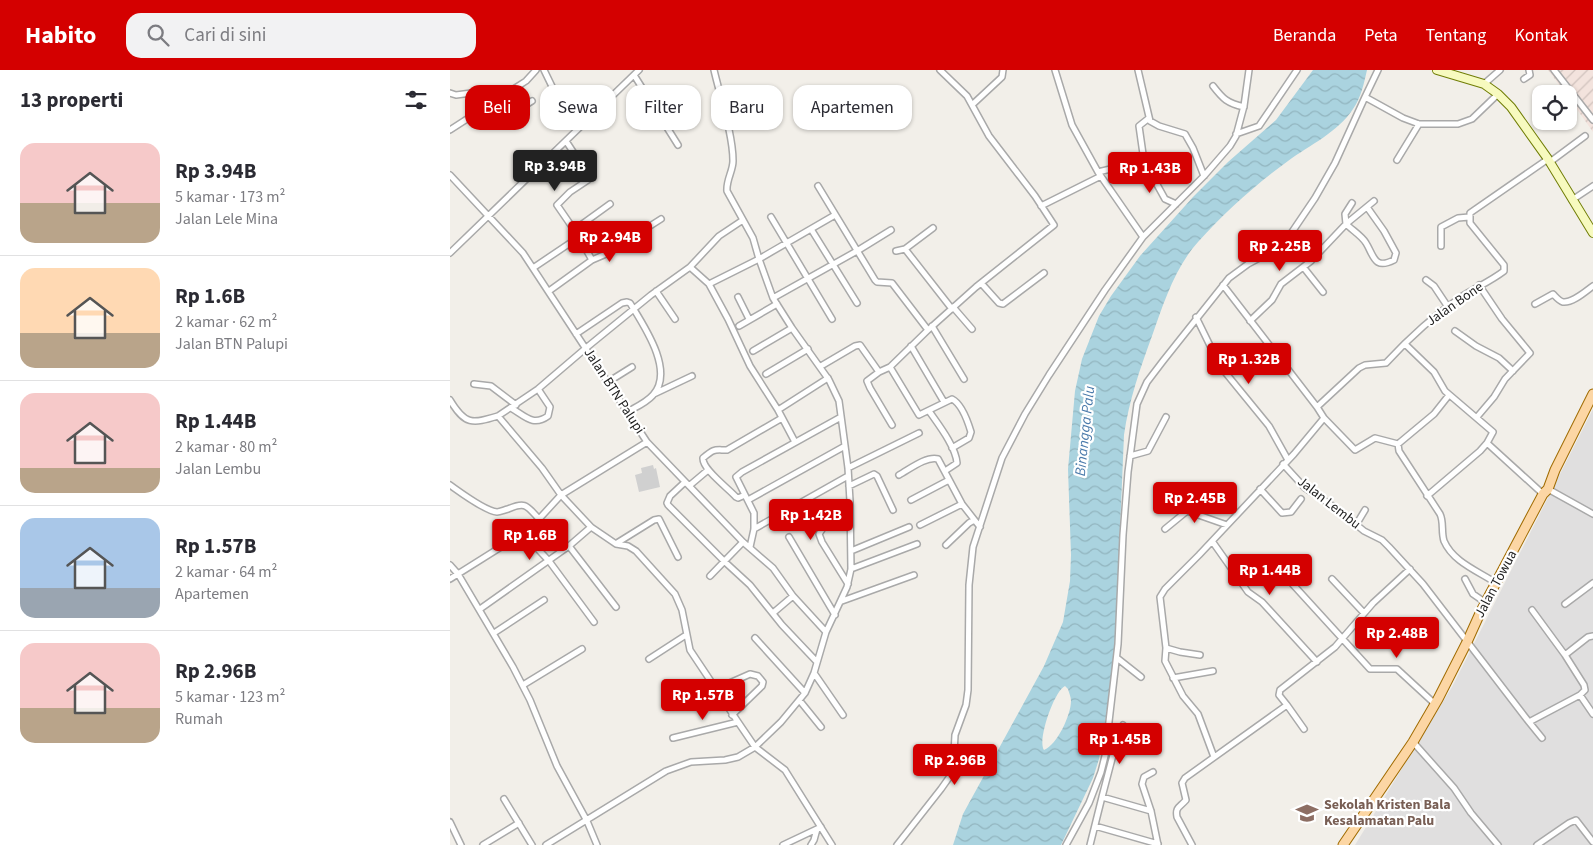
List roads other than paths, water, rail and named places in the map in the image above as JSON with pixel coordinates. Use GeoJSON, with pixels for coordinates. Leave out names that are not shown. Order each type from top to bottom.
{"type":"FeatureCollection","features":[{"type":"Feature","properties":{"kind":"main road"},"geometry":{"type":"LineString","coordinates":[[1436,70],[1452,72],[1484,84],[1511,107],[1549,161],[1593,233]]}},
{"type":"Feature","properties":{"kind":"main road","name":"Jalan Towua"},"geometry":{"type":"LineString","coordinates":[[1344,845],[1413,742],[1435,704],[1593,394]]}},
{"type":"Feature","properties":{"kind":"street"},"geometry":{"type":"LineString","coordinates":[[520,85],[536,70]]}},
{"type":"Feature","properties":{"kind":"street"},"geometry":{"type":"LineString","coordinates":[[544,70],[551,85]]}},
{"type":"Feature","properties":{"kind":"street"},"geometry":{"type":"LineString","coordinates":[[616,92],[638,70]]}},
{"type":"Feature","properties":{"kind":"street"},"geometry":{"type":"LineString","coordinates":[[546,845],[587,821],[638,787],[680,765],[691,762],[731,759],[755,747],[800,701],[805,693],[814,673],[826,632],[842,601],[848,584],[851,569],[849,486],[839,401],[821,366],[792,328],[773,298],[758,259],[753,238],[726,191],[726,185],[733,165],[732,145],[714,70]]}},
{"type":"Feature","properties":{"kind":"street"},"geometry":{"type":"LineString","coordinates":[[892,425],[867,383],[868,380],[890,367],[930,328],[981,283],[1054,225],[988,136],[973,104],[961,89],[940,70]]}},
{"type":"Feature","properties":{"kind":"street"},"geometry":{"type":"LineString","coordinates":[[973,104],[1002,77],[1003,70]]}},
{"type":"Feature","properties":{"kind":"street"},"geometry":{"type":"LineString","coordinates":[[1055,70],[1072,125],[1099,174],[1143,237]]}},
{"type":"Feature","properties":{"kind":"street"},"geometry":{"type":"LineString","coordinates":[[1138,70],[1149,118],[1153,124],[1185,134],[1193,148],[1204,176]]}},
{"type":"Feature","properties":{"kind":"street"},"geometry":{"type":"LineString","coordinates":[[897,845],[953,772],[955,735],[966,705],[968,690],[970,571],[973,547],[1002,458],[1025,414],[1104,290],[1143,237],[1223,156],[1236,134],[1249,83],[1249,70]]}},
{"type":"Feature","properties":{"kind":"street"},"geometry":{"type":"LineString","coordinates":[[1236,134],[1259,126],[1297,70]]}},
{"type":"Feature","properties":{"kind":"street"},"geometry":{"type":"LineString","coordinates":[[1066,845],[1089,803],[1101,772],[1108,731],[1117,658],[1123,535],[1130,456],[1135,413],[1143,390],[1162,361],[1196,317],[1236,272],[1276,249],[1292,232],[1315,198],[1335,163],[1378,70]]}},
{"type":"Feature","properties":{"kind":"street"},"geometry":{"type":"LineString","coordinates":[[1524,79],[1530,74],[1529,70]]}},
{"type":"Feature","properties":{"kind":"street"},"geometry":{"type":"LineString","coordinates":[[1554,70],[1593,120]]}},
{"type":"Feature","properties":{"kind":"street"},"geometry":{"type":"LineString","coordinates":[[1484,84],[1497,71]]}},
{"type":"Feature","properties":{"kind":"street"},"geometry":{"type":"LineString","coordinates":[[634,75],[678,145]]}},
{"type":"Feature","properties":{"kind":"street"},"geometry":{"type":"LineString","coordinates":[[1213,86],[1222,98],[1231,104],[1244,107]]}},
{"type":"Feature","properties":{"kind":"street"},"geometry":{"type":"LineString","coordinates":[[450,93],[465,93]]}},
{"type":"Feature","properties":{"kind":"street"},"geometry":{"type":"LineString","coordinates":[[1365,97],[1418,124],[1466,122],[1472,119],[1498,94]]}},
{"type":"Feature","properties":{"kind":"street"},"geometry":{"type":"LineString","coordinates":[[1149,118],[1139,126],[1144,161],[1165,200],[1176,204]]}},
{"type":"Feature","properties":{"kind":"street"},"geometry":{"type":"LineString","coordinates":[[450,130],[465,120]]}},
{"type":"Feature","properties":{"kind":"street"},"geometry":{"type":"LineString","coordinates":[[1397,160],[1418,124]]}},
{"type":"Feature","properties":{"kind":"street"},"geometry":{"type":"LineString","coordinates":[[450,253],[577,130]]}},
{"type":"Feature","properties":{"kind":"street"},"geometry":{"type":"LineString","coordinates":[[1441,246],[1441,227],[1458,218],[1469,217],[1472,211],[1585,136]]}},
{"type":"Feature","properties":{"kind":"street"},"geometry":{"type":"LineString","coordinates":[[566,141],[588,178],[586,182],[575,188],[557,204],[592,260]]}},
{"type":"Feature","properties":{"kind":"street"},"geometry":{"type":"LineString","coordinates":[[1041,206],[1099,174],[1144,161]]}},
{"type":"Feature","properties":{"kind":"street","name":"Jalan BTN Palupi"},"geometry":{"type":"LineString","coordinates":[[450,176],[523,253],[647,442],[562,495],[523,533],[450,579]]}},
{"type":"Feature","properties":{"kind":"street"},"geometry":{"type":"LineString","coordinates":[[818,186],[877,282],[892,283],[930,328],[964,379]]}},
{"type":"Feature","properties":{"kind":"street"},"geometry":{"type":"LineString","coordinates":[[1572,200],[1593,186]]}},
{"type":"Feature","properties":{"kind":"street"},"geometry":{"type":"LineString","coordinates":[[1250,321],[1272,300],[1281,284],[1304,268],[1346,224],[1374,200]]}},
{"type":"Feature","properties":{"kind":"street"},"geometry":{"type":"LineString","coordinates":[[1352,203],[1345,214],[1346,224],[1365,242],[1374,260],[1380,263],[1388,263],[1394,260],[1396,253],[1384,231],[1366,207]]}},
{"type":"Feature","properties":{"kind":"street"},"geometry":{"type":"LineString","coordinates":[[574,230],[610,204]]}},
{"type":"Feature","properties":{"kind":"street"},"geometry":{"type":"LineString","coordinates":[[709,284],[786,244],[835,215]]}},
{"type":"Feature","properties":{"kind":"street"},"geometry":{"type":"LineString","coordinates":[[771,217],[832,319]]}},
{"type":"Feature","properties":{"kind":"street","name":"Jalan Bone"},"geometry":{"type":"LineString","coordinates":[[1317,407],[1359,368],[1365,365],[1386,363],[1414,334],[1448,307],[1479,285],[1505,270],[1504,265],[1470,223],[1469,217]]}},
{"type":"Feature","properties":{"kind":"street"},"geometry":{"type":"LineString","coordinates":[[549,291],[592,260],[606,254],[660,219]]}},
{"type":"Feature","properties":{"kind":"street"},"geometry":{"type":"LineString","coordinates":[[450,400],[463,417],[469,421],[479,422],[498,416],[516,405],[656,291],[690,266],[719,236],[743,220]]}},
{"type":"Feature","properties":{"kind":"street"},"geometry":{"type":"LineString","coordinates":[[896,251],[905,249],[933,228]]}},
{"type":"Feature","properties":{"kind":"street"},"geometry":{"type":"LineString","coordinates":[[811,229],[857,303]]}},
{"type":"Feature","properties":{"kind":"street"},"geometry":{"type":"LineString","coordinates":[[773,298],[891,230]]}},
{"type":"Feature","properties":{"kind":"street"},"geometry":{"type":"LineString","coordinates":[[533,268],[579,237]]}},
{"type":"Feature","properties":{"kind":"street"},"geometry":{"type":"LineString","coordinates":[[905,249],[972,329]]}},
{"type":"Feature","properties":{"kind":"street"},"geometry":{"type":"LineString","coordinates":[[690,266],[709,284],[750,366],[778,410],[795,442]]}},
{"type":"Feature","properties":{"kind":"street"},"geometry":{"type":"LineString","coordinates":[[1304,268],[1323,292]]}},
{"type":"Feature","properties":{"kind":"street"},"geometry":{"type":"LineString","coordinates":[[981,283],[999,303],[1003,304],[1044,273]]}},
{"type":"Feature","properties":{"kind":"street"},"geometry":{"type":"LineString","coordinates":[[1426,280],[1434,286],[1448,307]]}},
{"type":"Feature","properties":{"kind":"street"},"geometry":{"type":"LineString","coordinates":[[1477,417],[1494,397],[1504,379],[1530,352],[1498,314],[1479,285]]}},
{"type":"Feature","properties":{"kind":"street"},"geometry":{"type":"LineString","coordinates":[[1223,286],[1324,418],[1355,450],[1375,438],[1398,444]]}},
{"type":"Feature","properties":{"kind":"street"},"geometry":{"type":"LineString","coordinates":[[1535,304],[1553,294],[1565,302],[1593,286]]}},
{"type":"Feature","properties":{"kind":"street"},"geometry":{"type":"LineString","coordinates":[[656,291],[675,319]]}},
{"type":"Feature","properties":{"kind":"street"},"geometry":{"type":"LineString","coordinates":[[738,297],[749,319]]}},
{"type":"Feature","properties":{"kind":"street"},"geometry":{"type":"LineString","coordinates":[[576,334],[622,303],[630,303],[661,364],[662,375],[654,394]]}},
{"type":"Feature","properties":{"kind":"street"},"geometry":{"type":"LineString","coordinates":[[739,326],[777,304]]}},
{"type":"Feature","properties":{"kind":"street"},"geometry":{"type":"LineString","coordinates":[[1196,317],[1220,366],[1269,426],[1288,460]]}},
{"type":"Feature","properties":{"kind":"street"},"geometry":{"type":"LineString","coordinates":[[753,351],[792,328]]}},
{"type":"Feature","properties":{"kind":"street"},"geometry":{"type":"LineString","coordinates":[[1455,331],[1476,346],[1499,358],[1513,371]]}},
{"type":"Feature","properties":{"kind":"street"},"geometry":{"type":"LineString","coordinates":[[1405,344],[1434,372],[1449,395],[1493,432],[1487,443],[1427,496]]}},
{"type":"Feature","properties":{"kind":"street"},"geometry":{"type":"LineString","coordinates":[[821,366],[860,345],[879,372]]}},
{"type":"Feature","properties":{"kind":"street"},"geometry":{"type":"LineString","coordinates":[[911,346],[944,402]]}},
{"type":"Feature","properties":{"kind":"street"},"geometry":{"type":"LineString","coordinates":[[766,374],[808,350]]}},
{"type":"Feature","properties":{"kind":"street"},"geometry":{"type":"LineString","coordinates":[[608,382],[632,367]]}},
{"type":"Feature","properties":{"kind":"street"},"geometry":{"type":"LineString","coordinates":[[890,367],[919,415],[952,398],[956,400],[971,432],[969,438],[952,448]]}},
{"type":"Feature","properties":{"kind":"street"},"geometry":{"type":"LineString","coordinates":[[628,412],[654,394],[692,376]]}},
{"type":"Feature","properties":{"kind":"street"},"geometry":{"type":"LineString","coordinates":[[778,410],[828,378]]}},
{"type":"Feature","properties":{"kind":"street"},"geometry":{"type":"LineString","coordinates":[[474,384],[491,386],[516,405]]}},
{"type":"Feature","properties":{"kind":"street"},"geometry":{"type":"LineString","coordinates":[[511,408],[534,422],[545,418],[550,413],[550,407],[538,389]]}},
{"type":"Feature","properties":{"kind":"street"},"geometry":{"type":"LineString","coordinates":[[1398,444],[1434,414],[1449,395]]}},
{"type":"Feature","properties":{"kind":"street"},"geometry":{"type":"LineString","coordinates":[[929,411],[956,456],[957,463],[945,471]]}},
{"type":"Feature","properties":{"kind":"street"},"geometry":{"type":"LineString","coordinates":[[498,416],[562,495],[591,527],[616,544],[628,546],[636,551],[675,594],[682,610],[686,635],[693,655],[755,747],[785,770],[819,828],[832,845]]}},
{"type":"Feature","properties":{"kind":"street"},"geometry":{"type":"LineString","coordinates":[[750,547],[754,528],[754,512],[736,477],[841,417]]}},
{"type":"Feature","properties":{"kind":"street"},"geometry":{"type":"LineString","coordinates":[[1130,456],[1148,451],[1166,417]]}},
{"type":"Feature","properties":{"kind":"street"},"geometry":{"type":"LineString","coordinates":[[782,418],[727,450],[714,449],[702,459],[708,470],[736,497],[747,498],[845,446]]}},
{"type":"Feature","properties":{"kind":"street"},"geometry":{"type":"LineString","coordinates":[[1214,757],[1198,714],[1188,703],[1165,661],[1166,648],[1160,597],[1288,460],[1324,418]]}},
{"type":"Feature","properties":{"kind":"street"},"geometry":{"type":"LineString","coordinates":[[848,468],[919,433]]}},
{"type":"Feature","properties":{"kind":"street"},"geometry":{"type":"LineString","coordinates":[[647,442],[743,542],[773,568],[793,596],[826,632]]}},
{"type":"Feature","properties":{"kind":"street"},"geometry":{"type":"LineString","coordinates":[[1487,443],[1545,491],[1593,514]]}},
{"type":"Feature","properties":{"kind":"street"},"geometry":{"type":"LineString","coordinates":[[1398,444],[1400,455],[1442,518],[1444,539],[1449,549],[1464,564],[1496,583]]}},
{"type":"Feature","properties":{"kind":"street"},"geometry":{"type":"LineString","coordinates":[[899,475],[932,458],[938,459],[962,504],[980,527]]}},
{"type":"Feature","properties":{"kind":"street","name":"Jalan Lembu"},"geometry":{"type":"LineString","coordinates":[[1283,464],[1305,488],[1336,508],[1356,525],[1382,540],[1410,569],[1542,738]]}},
{"type":"Feature","properties":{"kind":"street"},"geometry":{"type":"LineString","coordinates":[[708,470],[670,496],[667,503],[750,585],[796,641],[817,662]]}},
{"type":"Feature","properties":{"kind":"street"},"geometry":{"type":"LineString","coordinates":[[849,486],[874,474],[877,476],[893,510]]}},
{"type":"Feature","properties":{"kind":"street"},"geometry":{"type":"LineString","coordinates":[[754,528],[848,476]]}},
{"type":"Feature","properties":{"kind":"street"},"geometry":{"type":"LineString","coordinates":[[911,500],[949,480]]}},
{"type":"Feature","properties":{"kind":"street"},"geometry":{"type":"LineString","coordinates":[[450,484],[471,500],[490,510],[502,511],[517,504],[523,504],[539,519]]}},
{"type":"Feature","properties":{"kind":"street"},"geometry":{"type":"LineString","coordinates":[[1260,489],[1282,513],[1291,512],[1301,499]]}},
{"type":"Feature","properties":{"kind":"street"},"geometry":{"type":"LineString","coordinates":[[920,526],[962,504]]}},
{"type":"Feature","properties":{"kind":"street"},"geometry":{"type":"LineString","coordinates":[[1356,525],[1365,510]]}},
{"type":"Feature","properties":{"kind":"street"},"geometry":{"type":"LineString","coordinates":[[1165,529],[1187,511],[1227,525]]}},
{"type":"Feature","properties":{"kind":"street"},"geometry":{"type":"LineString","coordinates":[[848,584],[819,534],[821,529],[850,516]]}},
{"type":"Feature","properties":{"kind":"street"},"geometry":{"type":"LineString","coordinates":[[616,544],[654,520],[659,519],[678,557]]}},
{"type":"Feature","properties":{"kind":"street"},"geometry":{"type":"LineString","coordinates":[[946,545],[974,520]]}},
{"type":"Feature","properties":{"kind":"street"},"geometry":{"type":"LineString","coordinates":[[480,609],[549,561],[591,527]]}},
{"type":"Feature","properties":{"kind":"street"},"geometry":{"type":"LineString","coordinates":[[851,551],[909,527]]}},
{"type":"Feature","properties":{"kind":"street"},"geometry":{"type":"LineString","coordinates":[[523,533],[549,561],[594,622]]}},
{"type":"Feature","properties":{"kind":"street"},"geometry":{"type":"LineString","coordinates":[[789,537],[835,615]]}},
{"type":"Feature","properties":{"kind":"street"},"geometry":{"type":"LineString","coordinates":[[1212,541],[1248,592],[1262,602],[1317,662]]}},
{"type":"Feature","properties":{"kind":"street"},"geometry":{"type":"LineString","coordinates":[[710,576],[743,542]]}},
{"type":"Feature","properties":{"kind":"street"},"geometry":{"type":"LineString","coordinates":[[851,569],[917,544]]}},
{"type":"Feature","properties":{"kind":"street"},"geometry":{"type":"LineString","coordinates":[[569,546],[616,607]]}},
{"type":"Feature","properties":{"kind":"street"},"geometry":{"type":"LineString","coordinates":[[450,565],[458,574],[480,609],[530,700],[557,766],[587,821],[597,845]]}},
{"type":"Feature","properties":{"kind":"street"},"geometry":{"type":"LineString","coordinates":[[1304,729],[1279,695],[1280,690],[1342,640],[1364,613],[1410,569]]}},
{"type":"Feature","properties":{"kind":"street"},"geometry":{"type":"LineString","coordinates":[[842,601],[914,575]]}},
{"type":"Feature","properties":{"kind":"street"},"geometry":{"type":"LineString","coordinates":[[1287,578],[1370,669],[1397,669],[1435,704]]}},
{"type":"Feature","properties":{"kind":"street"},"geometry":{"type":"LineString","coordinates":[[1332,579],[1364,613]]}},
{"type":"Feature","properties":{"kind":"street"},"geometry":{"type":"LineString","coordinates":[[1465,579],[1473,594],[1486,603]]}},
{"type":"Feature","properties":{"kind":"street"},"geometry":{"type":"LineString","coordinates":[[1565,604],[1593,583]]}},
{"type":"Feature","properties":{"kind":"street"},"geometry":{"type":"LineString","coordinates":[[773,613],[793,596]]}},
{"type":"Feature","properties":{"kind":"street"},"geometry":{"type":"LineString","coordinates":[[494,633],[544,600]]}},
{"type":"Feature","properties":{"kind":"street"},"geometry":{"type":"LineString","coordinates":[[1529,722],[1580,695],[1585,690],[1565,655],[1532,610]]}},
{"type":"Feature","properties":{"kind":"street"},"geometry":{"type":"LineString","coordinates":[[649,659],[686,635]]}},
{"type":"Feature","properties":{"kind":"street"},"geometry":{"type":"LineString","coordinates":[[1565,655],[1588,637],[1593,636]]}},
{"type":"Feature","properties":{"kind":"street"},"geometry":{"type":"LineString","coordinates":[[755,638],[805,693]]}},
{"type":"Feature","properties":{"kind":"street"},"geometry":{"type":"LineString","coordinates":[[522,685],[582,648]]}},
{"type":"Feature","properties":{"kind":"street"},"geometry":{"type":"LineString","coordinates":[[1166,648],[1200,655]]}},
{"type":"Feature","properties":{"kind":"street"},"geometry":{"type":"LineString","coordinates":[[1117,658],[1140,677]]}},
{"type":"Feature","properties":{"kind":"street"},"geometry":{"type":"LineString","coordinates":[[1173,678],[1213,671]]}},
{"type":"Feature","properties":{"kind":"street"},"geometry":{"type":"LineString","coordinates":[[814,673],[843,715]]}},
{"type":"Feature","properties":{"kind":"street"},"geometry":{"type":"LineString","coordinates":[[716,689],[750,674],[758,676],[763,682],[762,686],[732,714]]}},
{"type":"Feature","properties":{"kind":"street"},"geometry":{"type":"LineString","coordinates":[[1580,695],[1592,712]]}},
{"type":"Feature","properties":{"kind":"street"},"geometry":{"type":"LineString","coordinates":[[800,701],[821,727]]}},
{"type":"Feature","properties":{"kind":"street"},"geometry":{"type":"LineString","coordinates":[[1192,845],[1176,813],[1176,810],[1185,802],[1187,797],[1182,783],[1185,778],[1287,706]]}},
{"type":"Feature","properties":{"kind":"street"},"geometry":{"type":"LineString","coordinates":[[673,738],[738,722]]}},
{"type":"Feature","properties":{"kind":"street"},"geometry":{"type":"LineString","coordinates":[[1090,845],[1119,732],[1123,725]]}},
{"type":"Feature","properties":{"kind":"street"},"geometry":{"type":"LineString","coordinates":[[1413,742],[1454,788],[1471,813],[1498,845]]}},
{"type":"Feature","properties":{"kind":"street"},"geometry":{"type":"LineString","coordinates":[[1095,826],[1158,844],[1142,782],[1144,777],[1153,772]]}},
{"type":"Feature","properties":{"kind":"street"},"geometry":{"type":"LineString","coordinates":[[1102,796],[1151,811]]}},
{"type":"Feature","properties":{"kind":"street"},"geometry":{"type":"LineString","coordinates":[[504,799],[532,845]]}},
{"type":"Feature","properties":{"kind":"street"},"geometry":{"type":"LineString","coordinates":[[1537,845],[1576,820],[1593,842]]}},
{"type":"Feature","properties":{"kind":"street"},"geometry":{"type":"LineString","coordinates":[[450,822],[460,843],[454,845]]}},
{"type":"Feature","properties":{"kind":"street"},"geometry":{"type":"LineString","coordinates":[[483,845],[519,823]]}},
{"type":"Feature","properties":{"kind":"street"},"geometry":{"type":"LineString","coordinates":[[784,845],[819,828]]}},
{"type":"Feature","properties":{"kind":"street"},"geometry":{"type":"LineString","coordinates":[[811,845],[819,828]]}},
{"type":"Feature","properties":{"kind":"water","name":"Binangga Palu"},"geometry":{"type":"Polygon","coordinates":[[[1313,70],[1367,70],[1358,100],[1340,125],[1264,179],[1219,220],[1190,252],[1176,275],[1165,299],[1135,385],[1124,435],[1115,648],[1099,759],[1093,778],[1061,845],[953,845],[963,814],[1044,666],[1063,622],[1070,581],[1068,469],[1075,391],[1082,359],[1099,316],[1140,256],[1193,197],[1228,162],[1276,120],[1313,70]],[[1065,686],[1061,690],[1048,716],[1042,745],[1044,750],[1054,742],[1069,714],[1071,701],[1068,689],[1065,686]]]}},
{"type":"Feature","properties":{"kind":"place","name":"Sekolah Kristen Bala Kesalamatan Palu"},"geometry":{"type":"Point","coordinates":[1307,813]}}]}
